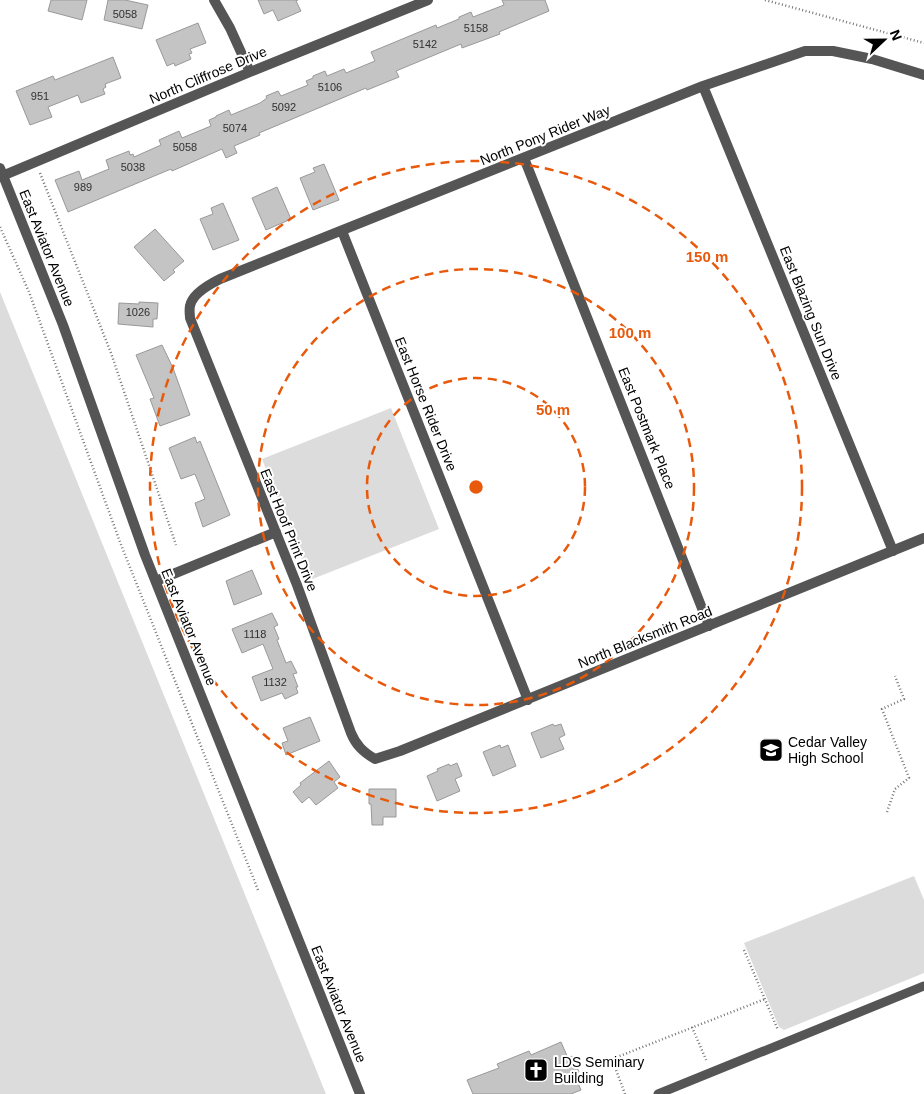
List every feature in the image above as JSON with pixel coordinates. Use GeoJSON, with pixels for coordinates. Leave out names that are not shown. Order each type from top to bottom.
{"type":"FeatureCollection","features":[{"type":"Feature","properties":{"kind":"street"},"geometry":{"type":"LineString","coordinates":[[214,0],[230,28],[250,72]]}},
{"type":"Feature","properties":{"kind":"street","name":"North Cliffrose Drive"},"geometry":{"type":"LineString","coordinates":[[1,174],[428,0]]}},
{"type":"Feature","properties":{"kind":"street","name":"North Pony Rider Way"},"geometry":{"type":"LineString","coordinates":[[190,304],[204,288],[220,279],[703,86],[805,51],[833,51],[872,58],[924,75]]}},
{"type":"Feature","properties":{"kind":"street","name":"East Blazing Sun Drive"},"geometry":{"type":"LineString","coordinates":[[703,86],[893,551]]}},
{"type":"Feature","properties":{"kind":"street","name":"East Postmark Place"},"geometry":{"type":"LineString","coordinates":[[524,158],[710,626]]}},
{"type":"Feature","properties":{"kind":"street","name":"East Aviator Avenue"},"geometry":{"type":"LineString","coordinates":[[1,174],[63,325],[121,490],[156,581],[360,1094]]}},
{"type":"Feature","properties":{"kind":"street","name":"East Horse Rider Drive"},"geometry":{"type":"LineString","coordinates":[[342,231],[528,700]]}},
{"type":"Feature","properties":{"kind":"street","name":"East Hoof Print Drive"},"geometry":{"type":"LineString","coordinates":[[190,304],[192,328],[276,532],[353,738],[365,753],[375,759]]}},
{"type":"Feature","properties":{"kind":"street"},"geometry":{"type":"LineString","coordinates":[[156,581],[276,532]]}},
{"type":"Feature","properties":{"kind":"street","name":"North Blacksmith Road"},"geometry":{"type":"LineString","coordinates":[[375,759],[400,751],[528,700],[924,538]]}},
{"type":"Feature","properties":{"kind":"lane"},"geometry":{"type":"LineString","coordinates":[[658,1094],[924,986]]}},
{"type":"Feature","properties":{"kind":"path"},"geometry":{"type":"LineString","coordinates":[[765,0],[924,43]]}},
{"type":"Feature","properties":{"kind":"path"},"geometry":{"type":"LineString","coordinates":[[40,173],[111,353],[176,544]]}},
{"type":"Feature","properties":{"kind":"path"},"geometry":{"type":"LineString","coordinates":[[0,227],[29,292],[120,542],[258,890]]}},
{"type":"Feature","properties":{"kind":"path"},"geometry":{"type":"LineString","coordinates":[[887,812],[895,790],[909,778],[882,709],[904,699],[895,676]]}},
{"type":"Feature","properties":{"kind":"path"},"geometry":{"type":"LineString","coordinates":[[744,950],[778,1030]]}},
{"type":"Feature","properties":{"kind":"path"},"geometry":{"type":"LineString","coordinates":[[625,1094],[612,1059],[765,999]]}},
{"type":"Feature","properties":{"kind":"path"},"geometry":{"type":"LineString","coordinates":[[692,1027],[707,1062]]}},
{"type":"Feature","properties":{"kind":"shaded area"},"geometry":{"type":"Polygon","coordinates":[[[0,292],[326,1094],[0,1094],[0,292]]]}},
{"type":"Feature","properties":{"kind":"shaded area"},"geometry":{"type":"Polygon","coordinates":[[[391,408],[439,529],[310,580],[262,459],[391,408]]]}},
{"type":"Feature","properties":{"kind":"shaded area"},"geometry":{"type":"Polygon","coordinates":[[[914,876],[924,900],[924,973],[784,1030],[779,1027],[744,943],[914,876]]]}},
{"type":"Feature","properties":{"kind":"building"},"geometry":{"type":"Polygon","coordinates":[[[51,0],[87,0],[82,20],[48,11],[51,0]]]}},
{"type":"Feature","properties":{"kind":"building"},"geometry":{"type":"Polygon","coordinates":[[[108,0],[125,0],[148,5],[142,29],[104,20],[108,0]]]}},
{"type":"Feature","properties":{"kind":"building"},"geometry":{"type":"Polygon","coordinates":[[[258,0],[298,0],[296,1],[301,11],[278,21],[273,10],[264,14],[258,0]]]}},
{"type":"Feature","properties":{"kind":"building"},"geometry":{"type":"Polygon","coordinates":[[[502,0],[545,0],[549,11],[499,32],[500,34],[462,48],[461,44],[396,71],[399,77],[367,90],[366,88],[259,133],[260,135],[234,146],[237,153],[226,158],[222,149],[68,212],[55,180],[79,171],[82,180],[109,169],[106,160],[129,151],[130,155],[133,154],[134,157],[161,145],[159,140],[179,131],[182,138],[211,126],[209,120],[216,116],[229,110],[231,115],[260,103],[267,98],[266,96],[278,91],[281,96],[308,85],[306,81],[325,71],[327,76],[344,69],[346,73],[375,61],[371,52],[436,25],[437,28],[471,12],[473,17],[504,5],[502,0]]]}},
{"type":"Feature","properties":{"kind":"building"},"geometry":{"type":"Polygon","coordinates":[[[198,23],[206,43],[190,49],[192,53],[189,54],[191,59],[175,66],[174,63],[167,66],[156,40],[198,23]]]}},
{"type":"Feature","properties":{"kind":"building"},"geometry":{"type":"Polygon","coordinates":[[[113,57],[121,78],[105,84],[106,87],[103,89],[105,94],[81,103],[78,95],[48,107],[52,117],[30,125],[16,91],[53,76],[55,80],[113,57]]]}},
{"type":"Feature","properties":{"kind":"building"},"geometry":{"type":"Polygon","coordinates":[[[324,164],[339,200],[313,210],[300,178],[315,172],[313,168],[324,164]]]}},
{"type":"Feature","properties":{"kind":"building"},"geometry":{"type":"Polygon","coordinates":[[[277,187],[291,219],[266,230],[252,198],[277,187]]]}},
{"type":"Feature","properties":{"kind":"building"},"geometry":{"type":"Polygon","coordinates":[[[223,203],[239,240],[213,250],[200,219],[213,214],[211,208],[223,203]]]}},
{"type":"Feature","properties":{"kind":"building"},"geometry":{"type":"Polygon","coordinates":[[[155,229],[184,261],[164,281],[134,247],[155,229]]]}},
{"type":"Feature","properties":{"kind":"building"},"geometry":{"type":"Polygon","coordinates":[[[139,302],[158,303],[157,319],[153,319],[153,327],[118,324],[119,303],[139,304],[139,302]]]}},
{"type":"Feature","properties":{"kind":"building"},"geometry":{"type":"Polygon","coordinates":[[[162,345],[173,368],[190,415],[160,426],[150,399],[154,398],[136,355],[162,345]]]}},
{"type":"Feature","properties":{"kind":"building"},"geometry":{"type":"Polygon","coordinates":[[[195,437],[197,443],[200,441],[230,515],[203,527],[195,503],[205,499],[195,474],[181,479],[169,448],[195,437]]]}},
{"type":"Feature","properties":{"kind":"building"},"geometry":{"type":"Polygon","coordinates":[[[252,570],[262,594],[234,605],[226,581],[252,570]]]}},
{"type":"Feature","properties":{"kind":"building"},"geometry":{"type":"Polygon","coordinates":[[[272,613],[278,625],[274,627],[286,663],[291,661],[297,673],[293,674],[298,687],[296,687],[298,693],[285,699],[282,693],[261,701],[252,677],[273,669],[263,644],[242,653],[232,629],[272,613]]]}},
{"type":"Feature","properties":{"kind":"building"},"geometry":{"type":"Polygon","coordinates":[[[310,717],[320,741],[286,755],[282,743],[288,741],[283,728],[310,717]]]}},
{"type":"Feature","properties":{"kind":"building"},"geometry":{"type":"Polygon","coordinates":[[[553,724],[554,726],[561,724],[565,735],[559,738],[564,749],[541,758],[531,733],[553,724]]]}},
{"type":"Feature","properties":{"kind":"building"},"geometry":{"type":"Polygon","coordinates":[[[500,745],[501,748],[508,745],[516,766],[493,776],[483,752],[500,745]]]}},
{"type":"Feature","properties":{"kind":"building"},"geometry":{"type":"Polygon","coordinates":[[[329,761],[340,777],[334,782],[338,788],[316,805],[309,797],[302,803],[293,792],[301,785],[300,783],[329,761]]]}},
{"type":"Feature","properties":{"kind":"building"},"geometry":{"type":"Polygon","coordinates":[[[457,763],[462,776],[455,779],[460,791],[437,801],[427,776],[438,771],[437,769],[457,763]]]}},
{"type":"Feature","properties":{"kind":"building"},"geometry":{"type":"Polygon","coordinates":[[[369,789],[396,789],[396,817],[383,817],[383,825],[372,825],[369,789]]]}},
{"type":"Feature","properties":{"kind":"building","name":"LDS Seminary Building"},"geometry":{"type":"Polygon","coordinates":[[[561,1042],[568,1058],[572,1056],[579,1072],[574,1074],[581,1090],[571,1094],[473,1094],[467,1080],[499,1068],[497,1064],[529,1051],[531,1055],[561,1042]]]}},
{"type":"Feature","properties":{"kind":"place","name":"Cedar Valley High School"},"geometry":{"type":"Point","coordinates":[771,750]}},
{"type":"Feature","properties":{"kind":"place","name":"LDS Seminary Building"},"geometry":{"type":"Point","coordinates":[536,1070]}}]}
